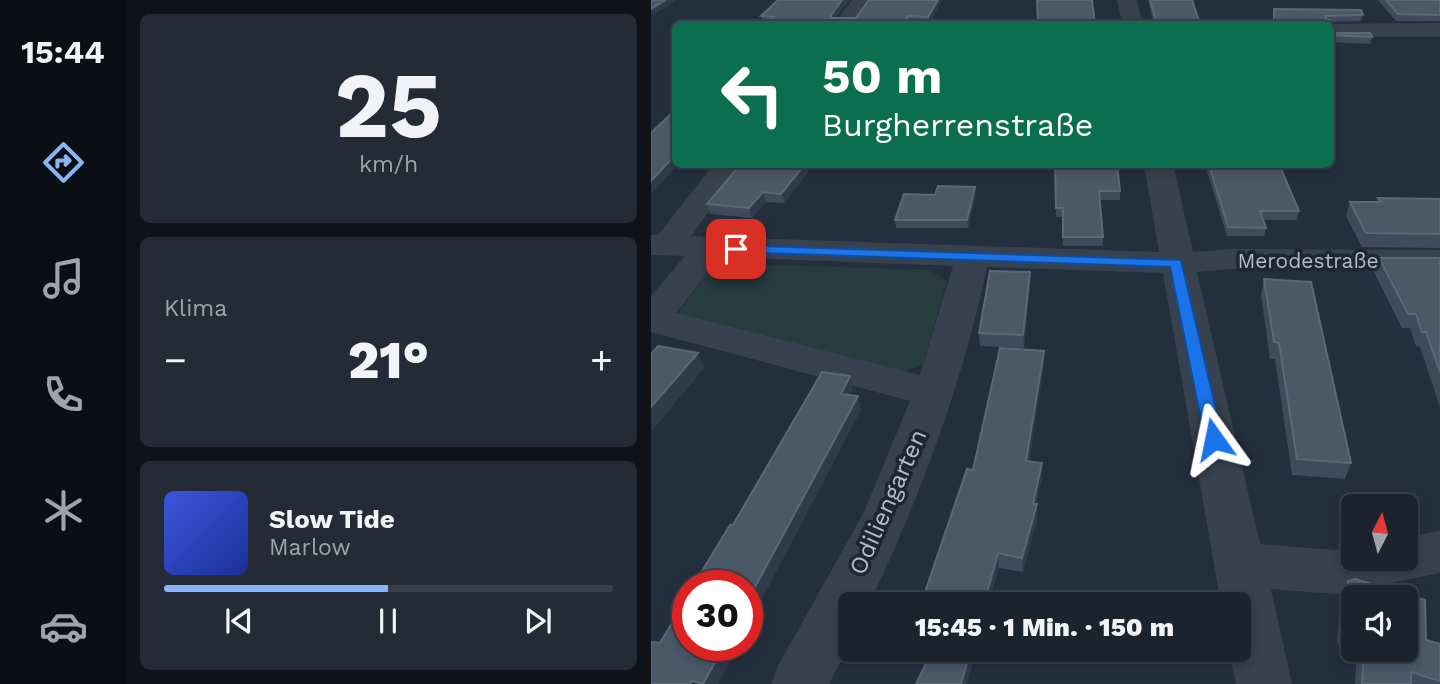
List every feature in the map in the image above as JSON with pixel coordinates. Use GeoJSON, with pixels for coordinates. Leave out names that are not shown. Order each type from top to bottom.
{"type":"FeatureCollection","features":[{"type":"Feature","properties":{"kind":"street"},"geometry":{"type":"LineString","coordinates":[[846,21],[862,0]]}},
{"type":"Feature","properties":{"kind":"street"},"geometry":{"type":"LineString","coordinates":[[1127,0],[1131,21]]}},
{"type":"Feature","properties":{"kind":"street"},"geometry":{"type":"LineString","coordinates":[[1334,30],[1440,30]]}},
{"type":"Feature","properties":{"kind":"street"},"geometry":{"type":"LineString","coordinates":[[659,245],[726,168]]}},
{"type":"Feature","properties":{"kind":"street"},"geometry":{"type":"LineString","coordinates":[[1159,168],[1264,684]]}},
{"type":"Feature","properties":{"kind":"street","name":"Merodestraße"},"geometry":{"type":"LineString","coordinates":[[659,245],[1176,263],[1230,259],[1440,260]]}},
{"type":"Feature","properties":{"kind":"street"},"geometry":{"type":"LineString","coordinates":[[710,248],[652,320],[934,393]]}},
{"type":"Feature","properties":{"kind":"street","name":"Odiliengarten"},"geometry":{"type":"LineString","coordinates":[[799,684],[878,533],[912,456],[954,332],[973,255]]}},
{"type":"Feature","properties":{"kind":"street"},"geometry":{"type":"LineString","coordinates":[[1241,565],[1336,572],[1440,552]]}},
{"type":"Feature","properties":{"kind":"green space"},"geometry":{"type":"Polygon","coordinates":[[[715,263],[929,270],[947,281],[923,365],[901,373],[676,315],[715,263]]]}},
{"type":"Feature","properties":{"kind":"building"},"geometry":{"type":"Polygon","coordinates":[[[651,0],[665,0],[651,9],[651,0]]]}},
{"type":"Feature","properties":{"kind":"building"},"geometry":{"type":"Polygon","coordinates":[[[778,0],[842,0],[831,18],[856,18],[869,0],[938,0],[928,17],[908,16],[905,21],[768,21],[773,17],[761,16],[778,0]]]}},
{"type":"Feature","properties":{"kind":"building"},"geometry":{"type":"Polygon","coordinates":[[[1037,0],[1092,0],[1095,21],[1038,21],[1037,0]]]}},
{"type":"Feature","properties":{"kind":"building"},"geometry":{"type":"Polygon","coordinates":[[[1150,0],[1192,0],[1199,21],[1156,21],[1150,0]]]}},
{"type":"Feature","properties":{"kind":"building"},"geometry":{"type":"Polygon","coordinates":[[[1386,0],[1440,0],[1440,15],[1398,14],[1386,0]]]}},
{"type":"Feature","properties":{"kind":"building"},"geometry":{"type":"Polygon","coordinates":[[[1274,9],[1361,10],[1363,15],[1326,16],[1329,21],[1274,21],[1274,9]]]}},
{"type":"Feature","properties":{"kind":"building"},"geometry":{"type":"Polygon","coordinates":[[[1334,33],[1370,33],[1372,37],[1334,35],[1334,33]]]}},
{"type":"Feature","properties":{"kind":"building"},"geometry":{"type":"Polygon","coordinates":[[[672,113],[672,158],[651,181],[651,133],[672,113]]]}},
{"type":"Feature","properties":{"kind":"building"},"geometry":{"type":"Polygon","coordinates":[[[738,168],[802,168],[781,194],[763,192],[749,208],[707,204],[738,168]]]}},
{"type":"Feature","properties":{"kind":"building"},"geometry":{"type":"Polygon","coordinates":[[[1055,168],[1117,168],[1120,191],[1099,191],[1103,237],[1063,237],[1063,208],[1056,208],[1055,168]]]}},
{"type":"Feature","properties":{"kind":"building"},"geometry":{"type":"Polygon","coordinates":[[[1210,168],[1281,168],[1299,211],[1260,211],[1266,228],[1228,227],[1210,168]]]}},
{"type":"Feature","properties":{"kind":"building"},"geometry":{"type":"Polygon","coordinates":[[[938,186],[975,187],[967,220],[895,220],[904,194],[935,195],[938,186]]]}},
{"type":"Feature","properties":{"kind":"building"},"geometry":{"type":"Polygon","coordinates":[[[1378,198],[1440,199],[1440,234],[1366,233],[1350,202],[1381,202],[1378,198]]]}},
{"type":"Feature","properties":{"kind":"building"},"geometry":{"type":"Polygon","coordinates":[[[1379,258],[1440,258],[1440,372],[1426,332],[1422,332],[1416,314],[1408,314],[1379,258]]]}},
{"type":"Feature","properties":{"kind":"building"},"geometry":{"type":"Polygon","coordinates":[[[990,271],[1030,272],[1023,335],[979,333],[990,271]]]}},
{"type":"Feature","properties":{"kind":"building"},"geometry":{"type":"Polygon","coordinates":[[[1264,279],[1311,282],[1351,463],[1297,459],[1279,343],[1274,342],[1264,279]]]}},
{"type":"Feature","properties":{"kind":"building"},"geometry":{"type":"Polygon","coordinates":[[[658,346],[698,353],[651,407],[651,354],[658,346]]]}},
{"type":"Feature","properties":{"kind":"building"},"geometry":{"type":"Polygon","coordinates":[[[1000,348],[1044,351],[1026,461],[1042,463],[1033,504],[1037,504],[1022,558],[998,553],[987,592],[925,592],[967,469],[973,470],[1000,348]]]}},
{"type":"Feature","properties":{"kind":"building"},"geometry":{"type":"Polygon","coordinates":[[[822,372],[850,376],[841,394],[858,396],[763,572],[763,570],[703,570],[730,525],[733,525],[822,372]]]}},
{"type":"Feature","properties":{"kind":"building"},"geometry":{"type":"Polygon","coordinates":[[[1355,579],[1375,585],[1348,585],[1348,581],[1355,579]]]}},
{"type":"Feature","properties":{"kind":"building"},"geometry":{"type":"Polygon","coordinates":[[[1418,598],[1425,600],[1426,640],[1440,644],[1440,681],[1411,672],[1411,684],[1362,684],[1363,662],[1418,662],[1418,598]]]}},
{"type":"Feature","properties":{"kind":"building"},"geometry":{"type":"Polygon","coordinates":[[[672,623],[672,661],[716,661],[703,684],[692,681],[690,684],[651,684],[651,642],[660,643],[672,623]]]}},
{"type":"Feature","properties":{"kind":"building"},"geometry":{"type":"Polygon","coordinates":[[[927,662],[967,662],[961,684],[916,684],[927,662]]]}},
{"type":"Feature","properties":{"kind":"route"},"geometry":{"type":"LineString","coordinates":[[736,249],[1176,263],[1214,439]]}}]}
